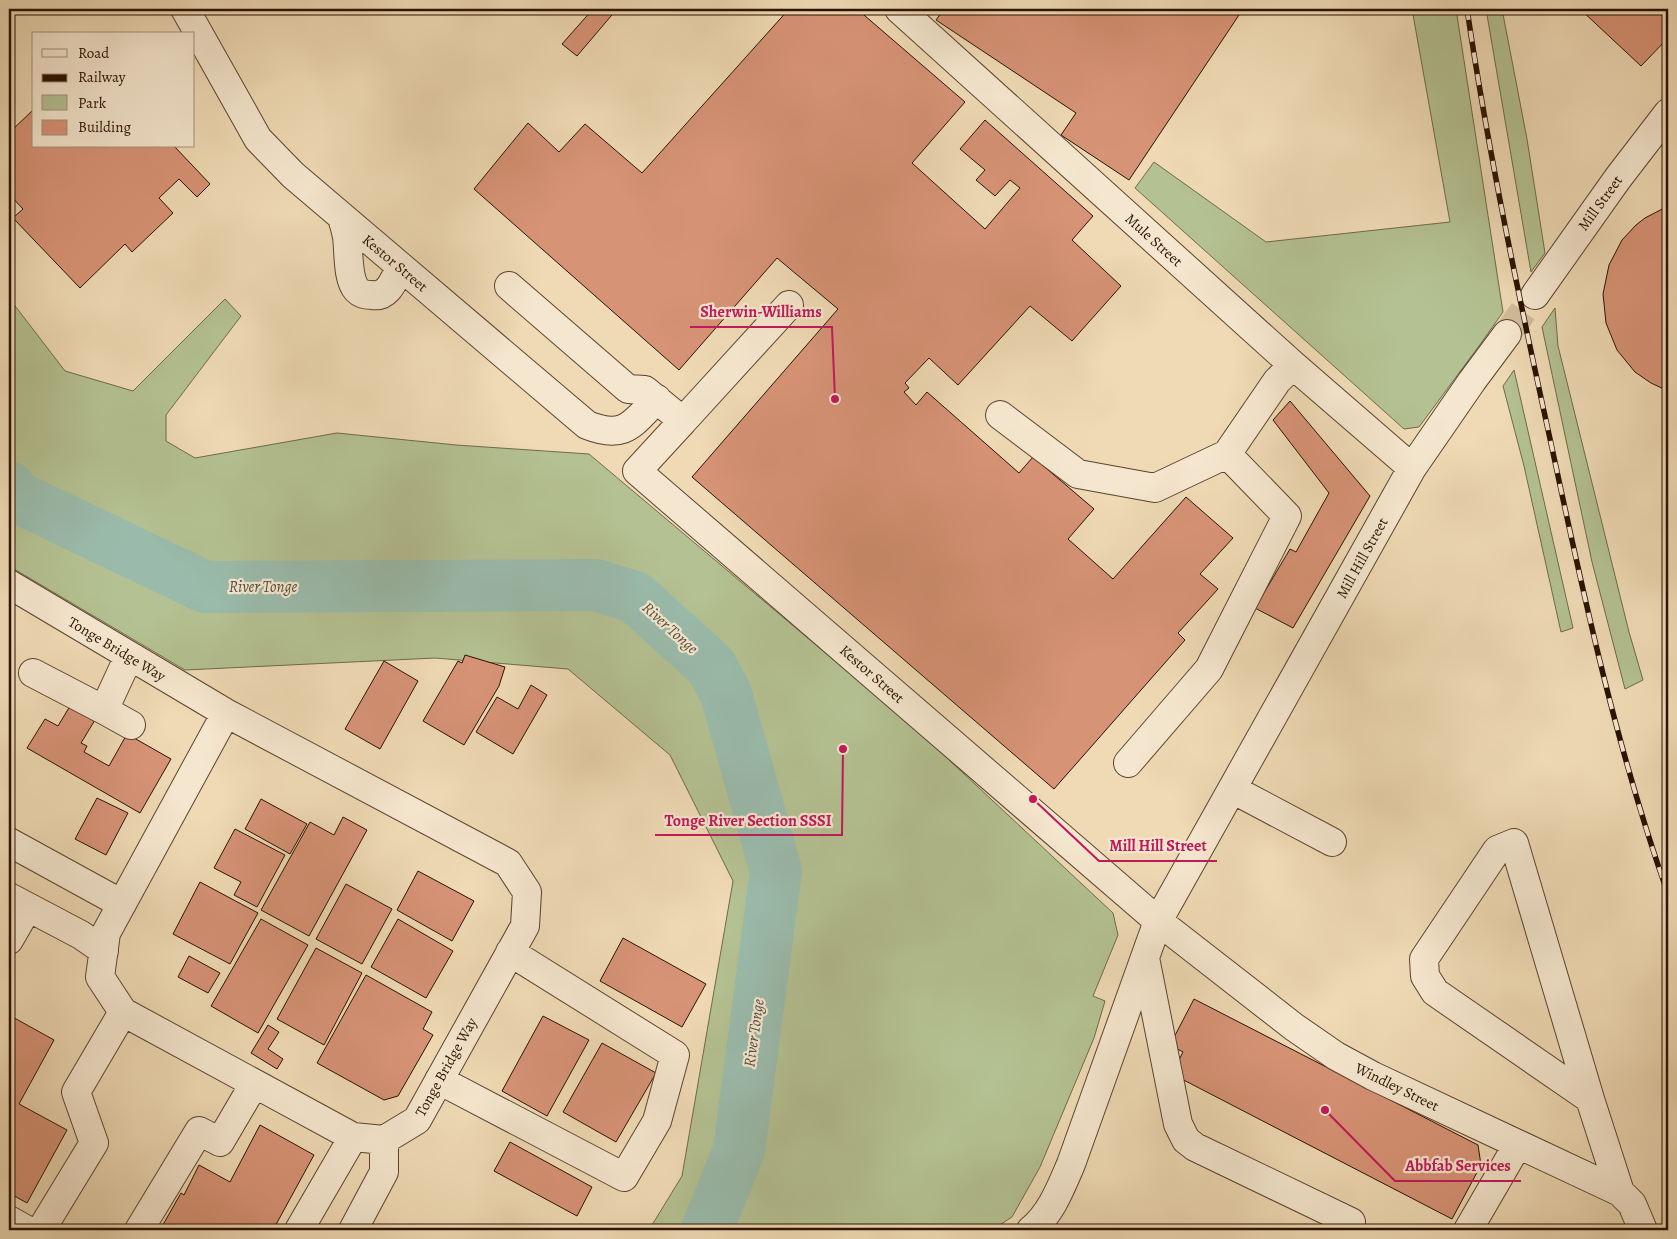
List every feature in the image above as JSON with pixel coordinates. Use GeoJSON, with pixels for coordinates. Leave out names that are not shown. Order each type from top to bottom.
{"type":"FeatureCollection","features":[{"type":"Feature","properties":{"kind":"street","name":"Kestor Street"},"geometry":{"type":"LineString","coordinates":[[184,9],[258,140],[293,176],[587,425],[602,431],[615,431],[629,427],[657,399]]}},
{"type":"Feature","properties":{"kind":"street","name":"Mule Street"},"geometry":{"type":"LineString","coordinates":[[910,12],[1292,365],[1412,468]]}},
{"type":"Feature","properties":{"kind":"street","name":"Mill Street"},"geometry":{"type":"LineString","coordinates":[[1535,295],[1618,178],[1668,113]]}},
{"type":"Feature","properties":{"kind":"street"},"geometry":{"type":"LineString","coordinates":[[342,218],[347,236],[353,283],[358,291],[375,296],[384,293],[390,288],[400,268]]}},
{"type":"Feature","properties":{"kind":"street"},"geometry":{"type":"LineString","coordinates":[[509,286],[628,389],[645,390],[683,421],[789,305]]}},
{"type":"Feature","properties":{"kind":"street","name":"Mill Hill Street"},"geometry":{"type":"LineString","coordinates":[[1039,1228],[1057,1196],[1071,1164],[1158,921],[1412,468],[1507,334]]}},
{"type":"Feature","properties":{"kind":"street"},"geometry":{"type":"LineString","coordinates":[[1000,415],[1078,474],[1155,488],[1227,454],[1278,381],[1292,365]]}},
{"type":"Feature","properties":{"kind":"street","name":"Kestor Street"},"geometry":{"type":"LineString","coordinates":[[683,421],[638,472],[1158,921]]}},
{"type":"Feature","properties":{"kind":"street"},"geometry":{"type":"LineString","coordinates":[[1128,763],[1209,669],[1286,516],[1227,454]]}},
{"type":"Feature","properties":{"kind":"street","name":"Tonge Bridge Way"},"geometry":{"type":"LineString","coordinates":[[9,584],[226,713],[508,863],[527,892],[525,926],[417,1120],[384,1140]]}},
{"type":"Feature","properties":{"kind":"street"},"geometry":{"type":"LineString","coordinates":[[104,710],[129,656]]}},
{"type":"Feature","properties":{"kind":"street"},"geometry":{"type":"LineString","coordinates":[[33,673],[132,725]]}},
{"type":"Feature","properties":{"kind":"street"},"geometry":{"type":"LineString","coordinates":[[226,713],[106,933],[100,977],[122,1012],[353,1137],[384,1140],[384,1172],[353,1230]]}},
{"type":"Feature","properties":{"kind":"street"},"geometry":{"type":"LineString","coordinates":[[1232,789],[1332,842]]}},
{"type":"Feature","properties":{"kind":"street"},"geometry":{"type":"LineString","coordinates":[[9,842],[122,904]]}},
{"type":"Feature","properties":{"kind":"street"},"geometry":{"type":"LineString","coordinates":[[1590,1098],[1435,992],[1425,976],[1424,959],[1476,881],[1497,850],[1514,843],[1620,1192]]}},
{"type":"Feature","properties":{"kind":"street"},"geometry":{"type":"LineString","coordinates":[[9,940],[18,902],[81,935],[104,951]]}},
{"type":"Feature","properties":{"kind":"street","name":"Windley Street"},"geometry":{"type":"LineString","coordinates":[[1158,921],[1294,1027],[1336,1056],[1373,1076],[1620,1192],[1632,1204],[1643,1230]]}},
{"type":"Feature","properties":{"kind":"street"},"geometry":{"type":"LineString","coordinates":[[439,1080],[624,1176],[657,1122],[675,1055],[510,952]]}},
{"type":"Feature","properties":{"kind":"street"},"geometry":{"type":"LineString","coordinates":[[1145,958],[1178,1124],[1186,1140],[1195,1147],[1351,1222]]}},
{"type":"Feature","properties":{"kind":"street"},"geometry":{"type":"LineString","coordinates":[[41,1230],[94,1143],[76,1092],[122,1012]]}},
{"type":"Feature","properties":{"kind":"street"},"geometry":{"type":"LineString","coordinates":[[139,1230],[199,1130],[220,1142],[254,1084]]}},
{"type":"Feature","properties":{"kind":"street"},"geometry":{"type":"LineString","coordinates":[[299,1230],[353,1137]]}},
{"type":"Feature","properties":{"kind":"street"},"geometry":{"type":"LineString","coordinates":[[1468,1230],[1518,1144]]}},
{"type":"Feature","properties":{"kind":"street"},"geometry":{"type":"LineString","coordinates":[[9,1220],[27,1230]]}},
{"type":"Feature","properties":{"kind":"green space"},"geometry":{"type":"Polygon","coordinates":[[[1412,9],[1456,9],[1503,312],[1419,427],[1404,429],[1135,188],[1154,162],[1266,242],[1450,222],[1412,9]]]}},
{"type":"Feature","properties":{"kind":"green space"},"geometry":{"type":"Polygon","coordinates":[[[1486,9],[1502,9],[1527,139],[1545,253],[1531,272],[1486,9]]]}},
{"type":"Feature","properties":{"kind":"green space"},"geometry":{"type":"Polygon","coordinates":[[[9,298],[65,371],[133,391],[225,299],[241,316],[166,415],[166,441],[195,458],[337,433],[456,445],[589,454],[917,730],[1113,913],[1118,935],[1093,996],[1105,1001],[1094,1038],[1040,1167],[1012,1217],[992,1230],[649,1230],[682,1176],[733,881],[670,755],[568,669],[435,658],[185,670],[9,566],[9,298]]]}},
{"type":"Feature","properties":{"kind":"green space"},"geometry":{"type":"Polygon","coordinates":[[[1555,308],[1558,346],[1629,632],[1643,680],[1625,689],[1592,562],[1542,327],[1555,308]]]}},
{"type":"Feature","properties":{"kind":"green space"},"geometry":{"type":"Polygon","coordinates":[[[1514,370],[1573,628],[1561,632],[1524,466],[1503,386],[1514,370]]]}},
{"type":"Feature","properties":{"kind":"building"},"geometry":{"type":"Polygon","coordinates":[[[593,9],[617,9],[577,56],[562,44],[593,9]]]}},
{"type":"Feature","properties":{"kind":"building"},"geometry":{"type":"Polygon","coordinates":[[[789,9],[857,9],[965,102],[912,163],[985,229],[1020,188],[1010,180],[995,196],[976,180],[985,170],[960,149],[985,120],[1093,216],[1072,240],[1121,286],[1072,341],[1030,306],[958,385],[929,358],[905,383],[909,388],[904,392],[916,405],[927,392],[1019,473],[1033,457],[1094,509],[1068,539],[1113,579],[1186,497],[1233,538],[1200,574],[1218,589],[1178,633],[1185,640],[1054,789],[692,477],[838,309],[777,258],[679,370],[474,189],[528,123],[559,152],[585,124],[642,173],[789,9]]]}},
{"type":"Feature","properties":{"kind":"building"},"geometry":{"type":"Polygon","coordinates":[[[944,9],[1243,9],[1129,180],[1061,135],[1076,113],[936,20],[944,9]]]}},
{"type":"Feature","properties":{"kind":"building"},"geometry":{"type":"Polygon","coordinates":[[[1580,9],[1655,9],[1668,21],[1668,38],[1641,66],[1580,9]]]}},
{"type":"Feature","properties":{"kind":"building"},"geometry":{"type":"Polygon","coordinates":[[[32,111],[32,148],[176,148],[210,184],[197,197],[179,179],[159,198],[173,213],[132,252],[125,244],[80,288],[13,218],[23,209],[9,194],[9,133],[32,111]]]}},
{"type":"Feature","properties":{"kind":"building"},"geometry":{"type":"Polygon","coordinates":[[[1668,206],[1668,391],[1651,383],[1635,372],[1617,350],[1606,323],[1603,294],[1609,265],[1622,240],[1645,218],[1668,206]]]}},
{"type":"Feature","properties":{"kind":"building"},"geometry":{"type":"Polygon","coordinates":[[[1290,401],[1370,496],[1293,628],[1255,608],[1290,549],[1296,552],[1329,493],[1273,420],[1290,401]]]}},
{"type":"Feature","properties":{"kind":"building"},"geometry":{"type":"Polygon","coordinates":[[[465,655],[505,667],[499,686],[464,745],[423,721],[458,661],[462,663],[465,655]]]}},
{"type":"Feature","properties":{"kind":"building"},"geometry":{"type":"Polygon","coordinates":[[[384,661],[418,681],[380,749],[345,729],[384,661]]]}},
{"type":"Feature","properties":{"kind":"building"},"geometry":{"type":"Polygon","coordinates":[[[531,685],[547,695],[513,754],[476,732],[497,697],[518,709],[531,685]]]}},
{"type":"Feature","properties":{"kind":"building"},"geometry":{"type":"Polygon","coordinates":[[[70,706],[95,720],[81,743],[87,746],[84,752],[109,766],[127,734],[171,759],[140,813],[27,748],[45,719],[58,726],[70,706]]]}},
{"type":"Feature","properties":{"kind":"building"},"geometry":{"type":"Polygon","coordinates":[[[97,798],[128,813],[106,855],[75,839],[97,798]]]}},
{"type":"Feature","properties":{"kind":"building"},"geometry":{"type":"Polygon","coordinates":[[[261,799],[307,824],[290,854],[245,829],[261,799]]]}},
{"type":"Feature","properties":{"kind":"building"},"geometry":{"type":"Polygon","coordinates":[[[343,817],[367,830],[309,936],[261,910],[310,822],[334,835],[343,817]]]}},
{"type":"Feature","properties":{"kind":"building"},"geometry":{"type":"Polygon","coordinates":[[[235,829],[285,855],[257,907],[234,895],[241,882],[214,868],[235,829]]]}},
{"type":"Feature","properties":{"kind":"building"},"geometry":{"type":"Polygon","coordinates":[[[418,871],[474,901],[452,941],[397,910],[418,871]]]}},
{"type":"Feature","properties":{"kind":"building"},"geometry":{"type":"Polygon","coordinates":[[[200,882],[258,913],[230,964],[173,934],[200,882]]]}},
{"type":"Feature","properties":{"kind":"building"},"geometry":{"type":"Polygon","coordinates":[[[346,884],[392,909],[362,964],[316,939],[346,884]]]}},
{"type":"Feature","properties":{"kind":"building"},"geometry":{"type":"Polygon","coordinates":[[[261,919],[308,945],[258,1033],[211,1006],[261,919]]]}},
{"type":"Feature","properties":{"kind":"building"},"geometry":{"type":"Polygon","coordinates":[[[398,919],[453,951],[426,998],[371,967],[398,919]]]}},
{"type":"Feature","properties":{"kind":"building"},"geometry":{"type":"Polygon","coordinates":[[[623,938],[706,984],[682,1027],[600,981],[623,938]]]}},
{"type":"Feature","properties":{"kind":"building"},"geometry":{"type":"Polygon","coordinates":[[[316,948],[362,973],[324,1045],[277,1019],[316,948]]]}},
{"type":"Feature","properties":{"kind":"building"},"geometry":{"type":"Polygon","coordinates":[[[189,956],[220,973],[208,993],[178,977],[189,956]]]}},
{"type":"Feature","properties":{"kind":"building"},"geometry":{"type":"Polygon","coordinates":[[[366,975],[432,1012],[423,1029],[433,1035],[398,1096],[384,1100],[317,1063],[366,975]]]}},
{"type":"Feature","properties":{"kind":"building"},"geometry":{"type":"Polygon","coordinates":[[[1194,999],[1478,1145],[1481,1165],[1452,1219],[1172,1074],[1183,1052],[1170,1045],[1194,999]]]}},
{"type":"Feature","properties":{"kind":"building"},"geometry":{"type":"Polygon","coordinates":[[[9,1015],[54,1040],[19,1104],[67,1130],[27,1203],[9,1193],[9,1015]]]}},
{"type":"Feature","properties":{"kind":"building"},"geometry":{"type":"Polygon","coordinates":[[[543,1016],[589,1040],[547,1116],[502,1091],[543,1016]]]}},
{"type":"Feature","properties":{"kind":"building"},"geometry":{"type":"Polygon","coordinates":[[[268,1025],[279,1032],[268,1049],[283,1059],[277,1069],[251,1053],[268,1025]]]}},
{"type":"Feature","properties":{"kind":"building"},"geometry":{"type":"Polygon","coordinates":[[[602,1043],[656,1073],[616,1142],[563,1112],[602,1043]]]}},
{"type":"Feature","properties":{"kind":"building"},"geometry":{"type":"Polygon","coordinates":[[[260,1125],[314,1155],[273,1230],[160,1230],[181,1193],[184,1195],[199,1165],[230,1182],[260,1125]]]}},
{"type":"Feature","properties":{"kind":"building"},"geometry":{"type":"Polygon","coordinates":[[[510,1142],[592,1187],[577,1216],[494,1171],[510,1142]]]}},
{"type":"Feature","properties":{"kind":"waterway","name":"River Tonge"},"geometry":{"type":"LineString","coordinates":[[9,487],[17,497],[205,587],[595,585],[635,597],[711,666],[726,694],[776,871],[739,1150],[707,1230]]}},
{"type":"Feature","properties":{"kind":"tunnel"},"geometry":{"type":"LineString","coordinates":[[1507,334],[1535,295]]}},
{"type":"Feature","properties":{"kind":"railway"},"geometry":{"type":"LineString","coordinates":[[1467,9],[1485,120],[1506,229],[1576,561],[1617,729],[1668,894]]}},
{"type":"Feature","properties":{"kind":"place","name":"Sherwin-Williams"},"geometry":{"type":"Point","coordinates":[835,399]}},
{"type":"Feature","properties":{"kind":"place","name":"Tonge River Section SSSI"},"geometry":{"type":"Point","coordinates":[843,749]}},
{"type":"Feature","properties":{"kind":"place","name":"Mill Hill Street"},"geometry":{"type":"Point","coordinates":[1033,799]}},
{"type":"Feature","properties":{"kind":"place","name":"Abbfab Services"},"geometry":{"type":"Point","coordinates":[1325,1110]}}]}
